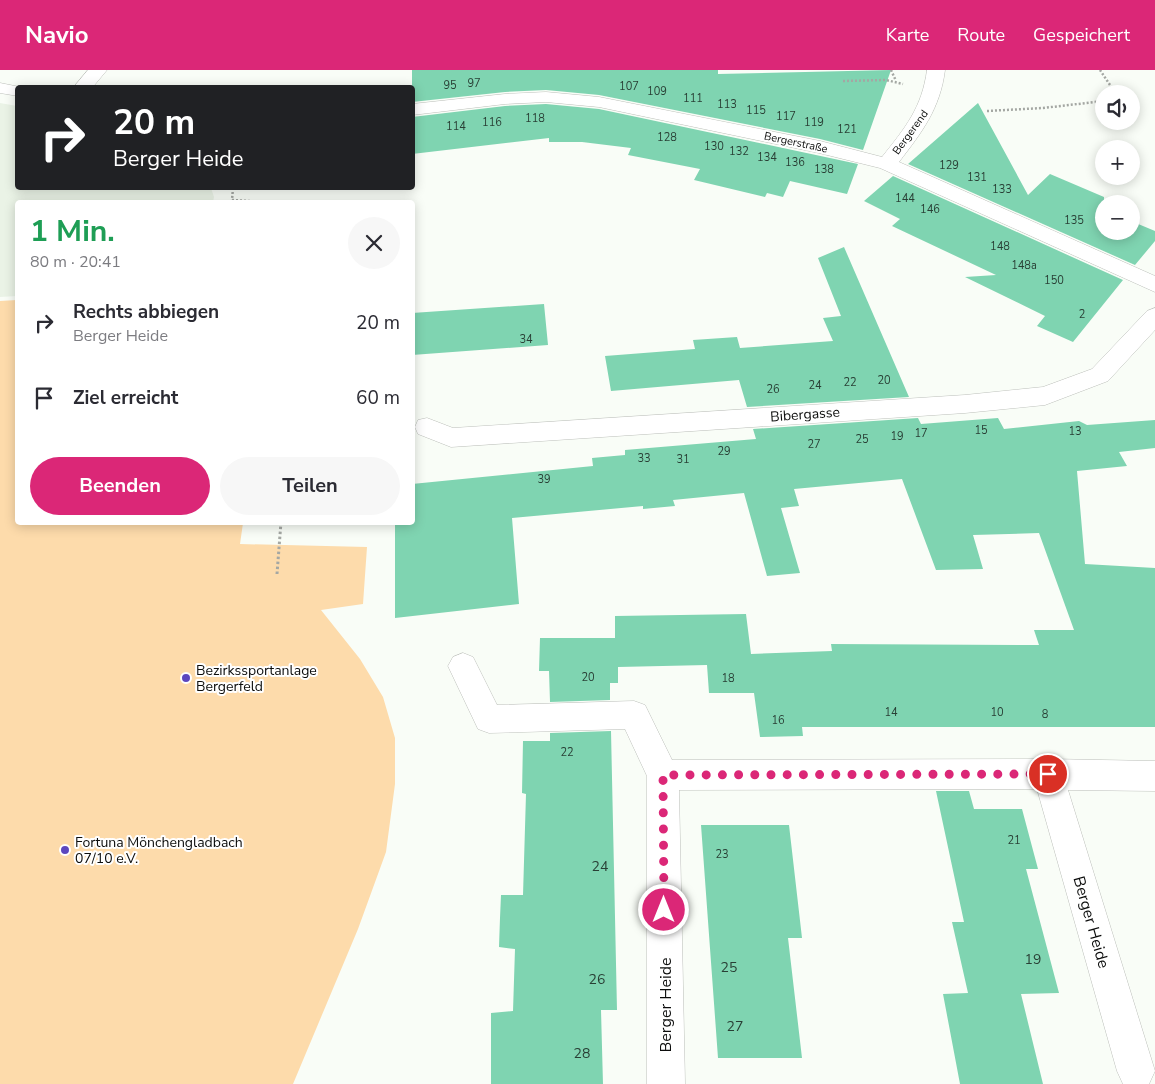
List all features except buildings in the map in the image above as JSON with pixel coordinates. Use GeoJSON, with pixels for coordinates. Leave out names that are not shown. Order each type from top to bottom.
{"type":"FeatureCollection","features":[{"type":"Feature","properties":{"kind":"street"},"geometry":{"type":"LineString","coordinates":[[85,85],[98,70]]}},
{"type":"Feature","properties":{"kind":"street","name":"Bergerend"},"geometry":{"type":"LineString","coordinates":[[887,164],[927,111],[933,91],[936,70]]}},
{"type":"Feature","properties":{"kind":"street"},"geometry":{"type":"LineString","coordinates":[[0,88],[15,90]]}},
{"type":"Feature","properties":{"kind":"street","name":"Bergerstraße"},"geometry":{"type":"LineString","coordinates":[[415,110],[505,99],[546,97],[599,102],[820,147],[887,164],[1155,285]]}},
{"type":"Feature","properties":{"kind":"street","name":"Bibergasse"},"geometry":{"type":"LineString","coordinates":[[427,427],[451,438],[965,404],[1045,396],[1100,374],[1155,316]]}},
{"type":"Feature","properties":{"kind":"street","name":"Berger Heide"},"geometry":{"type":"LineString","coordinates":[[463,666],[489,719],[634,715],[663,775],[666,1084]]}},
{"type":"Feature","properties":{"kind":"street"},"geometry":{"type":"LineString","coordinates":[[663,775],[1048,774],[1155,776]]}},
{"type":"Feature","properties":{"kind":"street","name":"Berger Heide"},"geometry":{"type":"LineString","coordinates":[[1048,774],[1136,1071]]}},
{"type":"Feature","properties":{"kind":"path"},"geometry":{"type":"LineString","coordinates":[[891,70],[896,82]]}},
{"type":"Feature","properties":{"kind":"path"},"geometry":{"type":"LineString","coordinates":[[1100,70],[1110,85]]}},
{"type":"Feature","properties":{"kind":"path"},"geometry":{"type":"LineString","coordinates":[[843,80],[886,80],[933,91]]}},
{"type":"Feature","properties":{"kind":"path"},"geometry":{"type":"LineString","coordinates":[[987,111],[1043,108],[1095,102]]}},
{"type":"Feature","properties":{"kind":"path"},"geometry":{"type":"LineString","coordinates":[[277,574],[281,525]]}},
{"type":"Feature","properties":{"kind":"shaded area"},"geometry":{"type":"Polygon","coordinates":[[[0,103],[15,106],[15,190],[212,190],[213,200],[15,200],[15,296],[0,297],[0,103]]]}},
{"type":"Feature","properties":{"kind":"shaded area","name":"Bezirkssportanlage Bergerfeld"},"geometry":{"type":"Polygon","coordinates":[[[15,300],[15,525],[243,525],[240,544],[367,547],[363,604],[321,610],[360,659],[383,697],[395,738],[395,784],[386,852],[358,929],[293,1084],[0,1084],[0,301],[15,300]]]}},
{"type":"Feature","properties":{"kind":"place","name":"Bezirkssportanlage Bergerfeld"},"geometry":{"type":"Point","coordinates":[186,678]}},
{"type":"Feature","properties":{"kind":"place","name":"Fortuna Mönchengladbach 07/10 e.V."},"geometry":{"type":"Point","coordinates":[65,850]}},
{"type":"Feature","properties":{"kind":"route"},"geometry":{"type":"LineString","coordinates":[[664,910],[663,775],[1048,774]]}}]}
